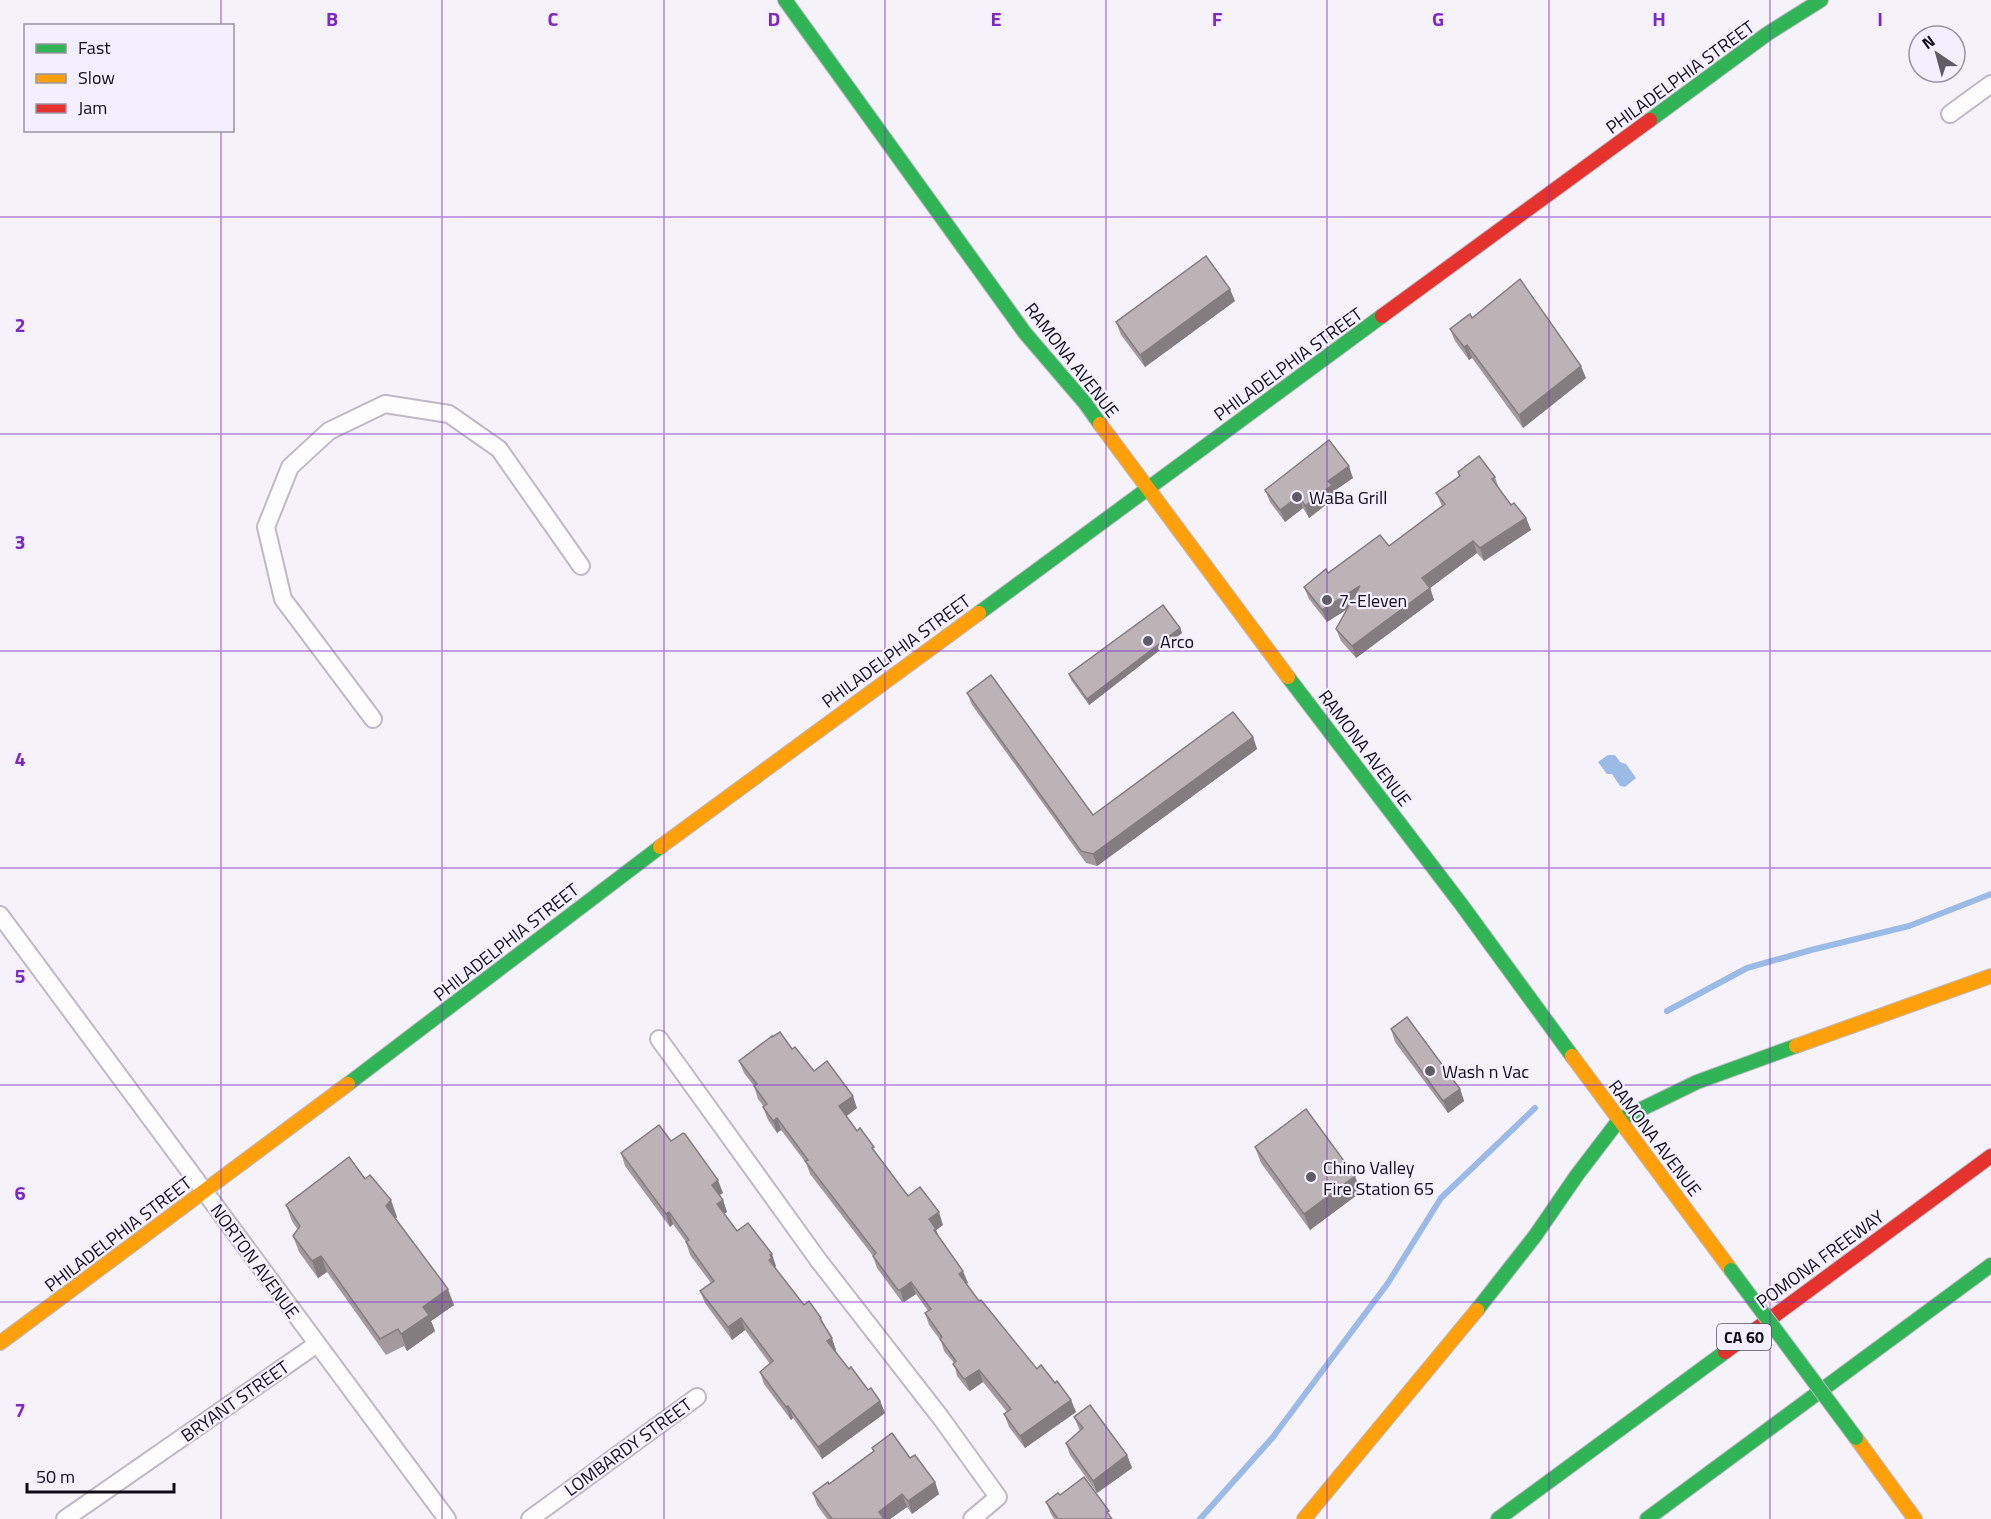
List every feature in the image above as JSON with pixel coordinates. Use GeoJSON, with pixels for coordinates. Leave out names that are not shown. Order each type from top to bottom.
{"type":"FeatureCollection","features":[{"type":"Feature","properties":{"kind":"main road","name":"RAMONA AVENUE"},"geometry":{"type":"LineString","coordinates":[[785,0],[1025,333],[1079,395],[1280,666],[1461,903],[1915,1519]]}},
{"type":"Feature","properties":{"kind":"main road","name":"PHILADELPHIA STREET"},"geometry":{"type":"LineString","coordinates":[[0,1343],[436,1019],[638,863],[1767,34],[1821,0]]}},
{"type":"Feature","properties":{"kind":"main road"},"geometry":{"type":"LineString","coordinates":[[1304,1519],[1474,1314],[1535,1236],[1619,1120],[1697,1082],[1991,976]]}},
{"type":"Feature","properties":{"kind":"main road","name":"POMONA FREEWAY"},"geometry":{"type":"LineString","coordinates":[[1498,1519],[1991,1156]]}},
{"type":"Feature","properties":{"kind":"main road"},"geometry":{"type":"LineString","coordinates":[[1647,1519],[1991,1264]]}},
{"type":"Feature","properties":{"kind":"street"},"geometry":{"type":"LineString","coordinates":[[1950,114],[1991,84]]}},
{"type":"Feature","properties":{"kind":"street"},"geometry":{"type":"LineString","coordinates":[[373,719],[283,599],[266,527],[290,467],[329,431],[385,404],[449,414],[499,449],[581,566]]}},
{"type":"Feature","properties":{"kind":"street","name":"NORTON AVENUE"},"geometry":{"type":"LineString","coordinates":[[0,915],[447,1519]]}},
{"type":"Feature","properties":{"kind":"street"},"geometry":{"type":"LineString","coordinates":[[659,1039],[819,1261],[941,1418],[998,1497],[972,1519]]}},
{"type":"Feature","properties":{"kind":"street","name":"BRYANT STREET"},"geometry":{"type":"LineString","coordinates":[[65,1519],[317,1344]]}},
{"type":"Feature","properties":{"kind":"street","name":"LOMBARDY STREET"},"geometry":{"type":"LineString","coordinates":[[530,1519],[697,1397]]}},
{"type":"Feature","properties":{"kind":"water"},"geometry":{"type":"Polygon","coordinates":[[[1608,755],[1615,755],[1620,762],[1626,764],[1636,778],[1625,787],[1620,786],[1612,774],[1607,774],[1598,762],[1608,755]]]}},
{"type":"Feature","properties":{"kind":"building"},"geometry":{"type":"Polygon","coordinates":[[[1206,256],[1230,289],[1140,355],[1116,322],[1206,256]]]}},
{"type":"Feature","properties":{"kind":"building"},"geometry":{"type":"Polygon","coordinates":[[[1520,279],[1581,366],[1519,415],[1467,345],[1464,347],[1450,329],[1470,314],[1472,318],[1520,279]]]}},
{"type":"Feature","properties":{"kind":"building"},"geometry":{"type":"Polygon","coordinates":[[[1329,440],[1349,466],[1328,481],[1332,485],[1305,506],[1299,496],[1280,510],[1265,490],[1329,440]]]}},
{"type":"Feature","properties":{"kind":"building"},"geometry":{"type":"Polygon","coordinates":[[[1479,456],[1495,477],[1492,479],[1511,505],[1514,503],[1526,518],[1480,548],[1473,541],[1422,578],[1430,588],[1352,646],[1336,629],[1360,586],[1322,610],[1304,587],[1326,569],[1328,573],[1380,535],[1389,546],[1445,504],[1436,493],[1460,476],[1458,472],[1479,456]]]}},
{"type":"Feature","properties":{"kind":"building"},"geometry":{"type":"Polygon","coordinates":[[[1163,605],[1180,628],[1087,699],[1069,674],[1163,605]]]}},
{"type":"Feature","properties":{"kind":"building"},"geometry":{"type":"Polygon","coordinates":[[[991,675],[1093,815],[1233,712],[1253,737],[1093,854],[1081,851],[967,693],[991,675]]]}},
{"type":"Feature","properties":{"kind":"building","name":"Wash n Vac"},"geometry":{"type":"Polygon","coordinates":[[[1407,1017],[1460,1089],[1443,1101],[1391,1029],[1407,1017]]]}},
{"type":"Feature","properties":{"kind":"building"},"geometry":{"type":"Polygon","coordinates":[[[780,1032],[792,1049],[795,1047],[814,1071],[827,1061],[853,1096],[839,1106],[857,1131],[860,1128],[908,1196],[920,1187],[939,1212],[929,1219],[936,1229],[934,1230],[963,1271],[959,1274],[1037,1369],[1041,1365],[1071,1400],[1020,1436],[1004,1414],[1011,1409],[979,1370],[963,1378],[953,1364],[956,1361],[940,1339],[942,1337],[925,1313],[931,1309],[911,1282],[898,1290],[873,1256],[876,1253],[805,1161],[808,1160],[777,1118],[773,1121],[763,1107],[767,1104],[754,1086],[757,1084],[739,1061],[780,1032]]]}},
{"type":"Feature","properties":{"kind":"building","name":"Chino Valley Fire Station 65"},"geometry":{"type":"Polygon","coordinates":[[[1306,1109],[1355,1176],[1304,1214],[1255,1147],[1306,1109]]]}},
{"type":"Feature","properties":{"kind":"building"},"geometry":{"type":"Polygon","coordinates":[[[659,1125],[671,1141],[685,1134],[718,1180],[712,1185],[723,1200],[717,1204],[737,1231],[748,1223],[772,1254],[769,1260],[804,1305],[809,1301],[821,1318],[832,1338],[827,1341],[849,1369],[851,1367],[868,1390],[871,1388],[880,1401],[818,1447],[760,1372],[773,1361],[741,1318],[728,1327],[700,1291],[714,1281],[686,1242],[689,1240],[669,1212],[666,1214],[621,1153],[659,1125]]]}},
{"type":"Feature","properties":{"kind":"building"},"geometry":{"type":"Polygon","coordinates":[[[349,1157],[365,1179],[370,1175],[391,1200],[386,1206],[448,1289],[423,1307],[429,1315],[401,1334],[398,1329],[380,1339],[321,1256],[312,1261],[293,1236],[300,1226],[286,1205],[349,1157]]]}},
{"type":"Feature","properties":{"kind":"building"},"geometry":{"type":"Polygon","coordinates":[[[1090,1405],[1127,1455],[1093,1481],[1066,1443],[1083,1428],[1074,1417],[1090,1405]]]}},
{"type":"Feature","properties":{"kind":"building"},"geometry":{"type":"Polygon","coordinates":[[[892,1433],[910,1458],[915,1455],[935,1482],[908,1501],[902,1494],[879,1512],[884,1519],[832,1519],[813,1493],[874,1451],[872,1448],[892,1433]]]}},
{"type":"Feature","properties":{"kind":"building"},"geometry":{"type":"Polygon","coordinates":[[[1084,1477],[1109,1511],[1107,1512],[1112,1519],[1058,1519],[1046,1502],[1058,1493],[1060,1495],[1084,1477]]]}},
{"type":"Feature","properties":{"kind":"waterway"},"geometry":{"type":"LineString","coordinates":[[1667,1011],[1747,968],[1909,926],[1991,894]]}},
{"type":"Feature","properties":{"kind":"waterway"},"geometry":{"type":"LineString","coordinates":[[1200,1519],[1273,1437],[1388,1283],[1441,1198],[1535,1108]]}},
{"type":"Feature","properties":{"kind":"traffic: fast"},"geometry":{"type":"LineString","coordinates":[[785,0],[1025,333],[1100,424]]}},
{"type":"Feature","properties":{"kind":"traffic: fast"},"geometry":{"type":"LineString","coordinates":[[1650,120],[1767,34],[1821,0]]}},
{"type":"Feature","properties":{"kind":"traffic: fast"},"geometry":{"type":"LineString","coordinates":[[979,613],[1382,316]]}},
{"type":"Feature","properties":{"kind":"traffic: fast"},"geometry":{"type":"LineString","coordinates":[[1288,677],[1461,904],[1572,1056]]}},
{"type":"Feature","properties":{"kind":"traffic: fast"},"geometry":{"type":"LineString","coordinates":[[348,1084],[660,847]]}},
{"type":"Feature","properties":{"kind":"traffic: fast"},"geometry":{"type":"LineString","coordinates":[[1477,1310],[1535,1236],[1619,1120],[1697,1082],[1796,1046]]}},
{"type":"Feature","properties":{"kind":"traffic: fast"},"geometry":{"type":"LineString","coordinates":[[1647,1519],[1991,1265]]}},
{"type":"Feature","properties":{"kind":"traffic: fast"},"geometry":{"type":"LineString","coordinates":[[1731,1270],[1856,1438]]}},
{"type":"Feature","properties":{"kind":"traffic: fast"},"geometry":{"type":"LineString","coordinates":[[1498,1519],[1725,1352]]}},
{"type":"Feature","properties":{"kind":"traffic: slow"},"geometry":{"type":"LineString","coordinates":[[1100,424],[1288,677]]}},
{"type":"Feature","properties":{"kind":"traffic: slow"},"geometry":{"type":"LineString","coordinates":[[660,847],[979,613]]}},
{"type":"Feature","properties":{"kind":"traffic: slow"},"geometry":{"type":"LineString","coordinates":[[1796,1046],[1991,976]]}},
{"type":"Feature","properties":{"kind":"traffic: slow"},"geometry":{"type":"LineString","coordinates":[[1572,1056],[1731,1270]]}},
{"type":"Feature","properties":{"kind":"traffic: slow"},"geometry":{"type":"LineString","coordinates":[[0,1343],[348,1084]]}},
{"type":"Feature","properties":{"kind":"traffic: slow"},"geometry":{"type":"LineString","coordinates":[[1304,1519],[1477,1310]]}},
{"type":"Feature","properties":{"kind":"traffic: slow"},"geometry":{"type":"LineString","coordinates":[[1856,1438],[1915,1519]]}},
{"type":"Feature","properties":{"kind":"traffic: jam"},"geometry":{"type":"LineString","coordinates":[[1382,316],[1650,120]]}},
{"type":"Feature","properties":{"kind":"traffic: jam"},"geometry":{"type":"LineString","coordinates":[[1725,1352],[1991,1156]]}},
{"type":"Feature","properties":{"kind":"place","name":"WaBa Grill"},"geometry":{"type":"Point","coordinates":[1297,497]}},
{"type":"Feature","properties":{"kind":"place","name":"7-Eleven"},"geometry":{"type":"Point","coordinates":[1327,600]}},
{"type":"Feature","properties":{"kind":"place","name":"Arco"},"geometry":{"type":"Point","coordinates":[1148,641]}},
{"type":"Feature","properties":{"kind":"place","name":"Wash n Vac"},"geometry":{"type":"Point","coordinates":[1430,1071]}},
{"type":"Feature","properties":{"kind":"place","name":"Chino Valley Fire Station 65"},"geometry":{"type":"Point","coordinates":[1311,1177]}}]}
